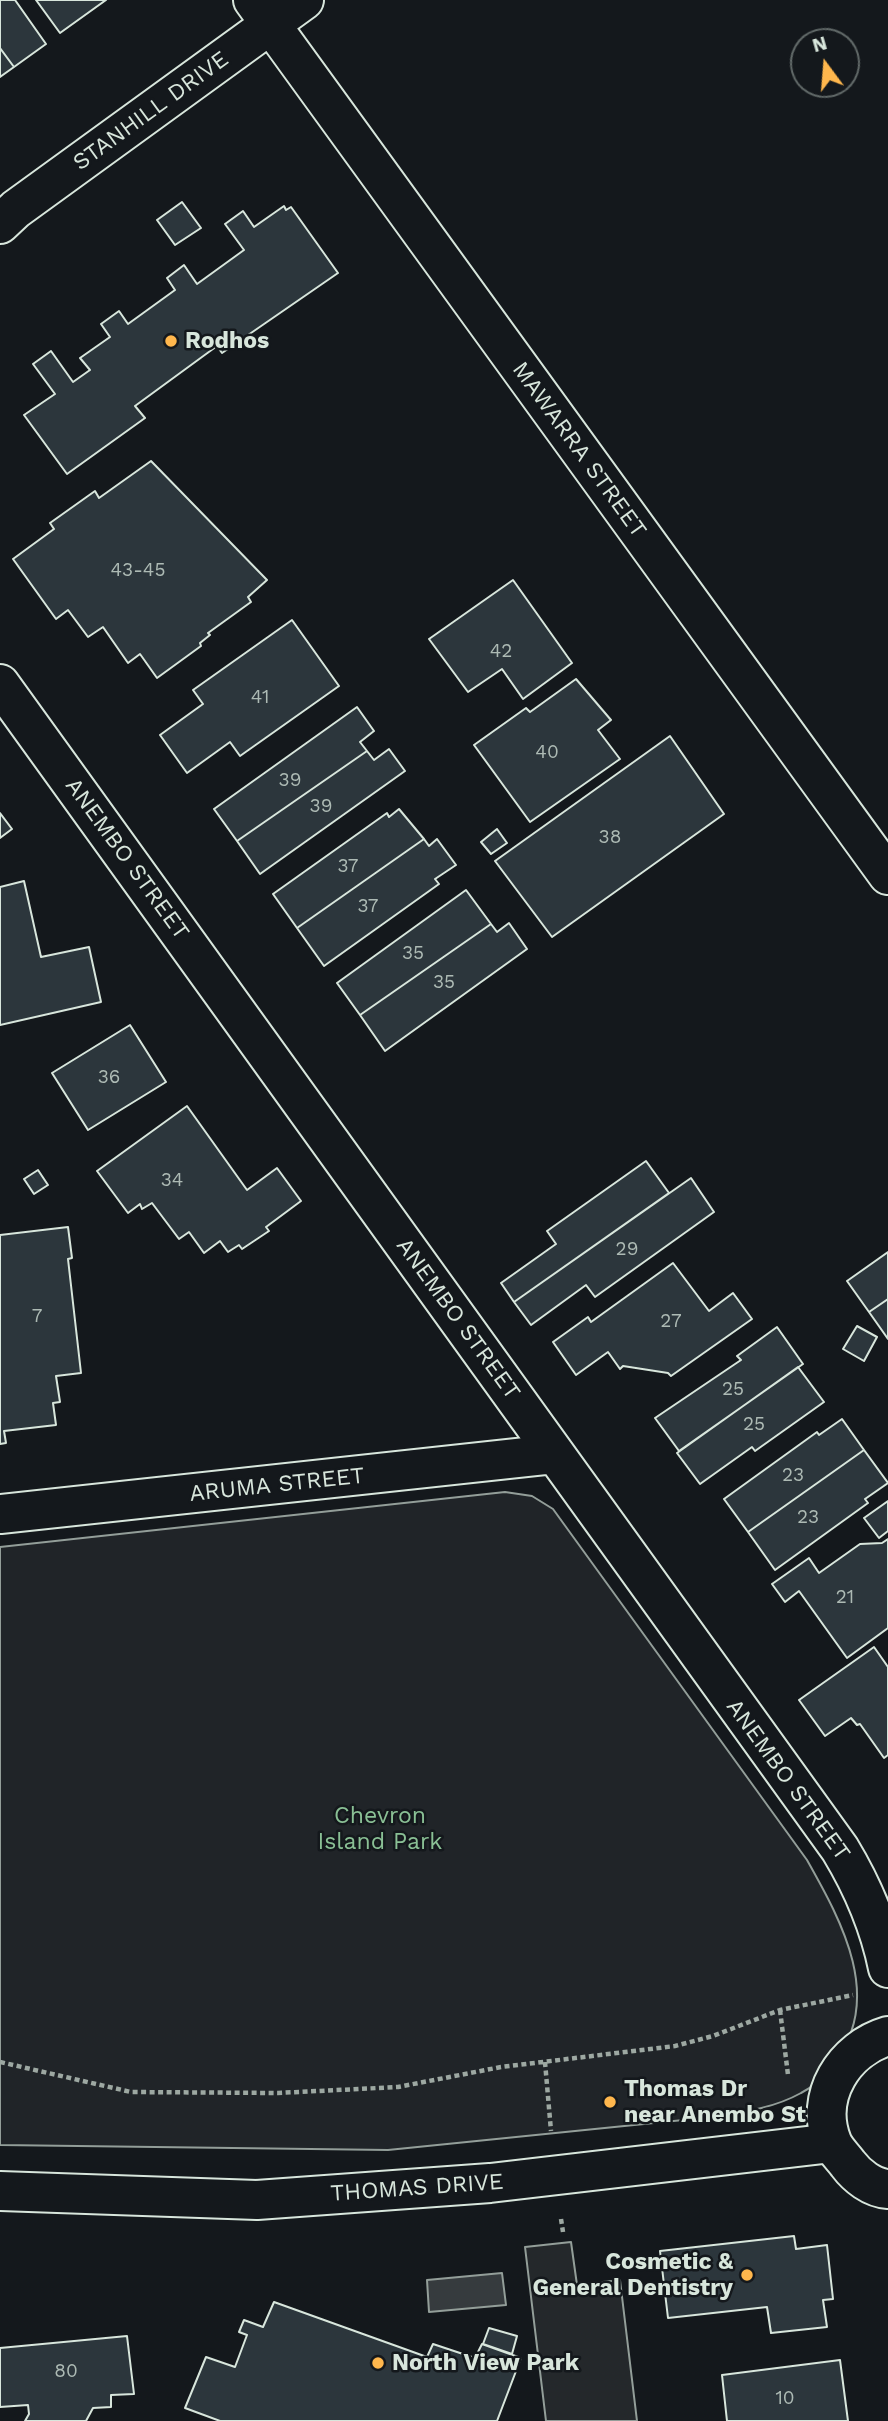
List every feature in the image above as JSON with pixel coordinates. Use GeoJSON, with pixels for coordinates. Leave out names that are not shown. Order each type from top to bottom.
{"type":"FeatureCollection","features":[{"type":"Feature","properties":{"kind":"street","name":"STANHILL DRIVE"},"geometry":{"type":"LineString","coordinates":[[0,224],[262,12],[304,0]]}},
{"type":"Feature","properties":{"kind":"street","name":"MAWARRA STREET"},"geometry":{"type":"LineString","coordinates":[[262,12],[888,875]]}},
{"type":"Feature","properties":{"kind":"street","name":"ANEMBO STREET"},"geometry":{"type":"LineString","coordinates":[[0,684],[840,1849],[873,1913],[888,1968]]}},
{"type":"Feature","properties":{"kind":"street","name":"ARUMA STREET"},"geometry":{"type":"LineString","coordinates":[[0,1514],[554,1454]]}},
{"type":"Feature","properties":{"kind":"street"},"geometry":{"type":"LineString","coordinates":[[888,2036],[872,2040],[850,2057],[838,2073],[828,2099],[827,2116],[832,2143],[856,2174],[880,2189],[888,2189]]}},
{"type":"Feature","properties":{"kind":"street","name":"THOMAS DRIVE"},"geometry":{"type":"LineString","coordinates":[[0,2191],[257,2200],[489,2183],[832,2143]]}},
{"type":"Feature","properties":{"kind":"path"},"geometry":{"type":"LineString","coordinates":[[0,2062],[131,2092],[278,2093],[398,2087],[545,2062],[675,2046],[713,2036],[780,2010],[854,1994]]}},
{"type":"Feature","properties":{"kind":"path"},"geometry":{"type":"LineString","coordinates":[[780,2010],[790,2085]]}},
{"type":"Feature","properties":{"kind":"path"},"geometry":{"type":"LineString","coordinates":[[545,2062],[551,2132]]}},
{"type":"Feature","properties":{"kind":"path"},"geometry":{"type":"LineString","coordinates":[[561,2218],[563,2232]]}},
{"type":"Feature","properties":{"kind":"green space","name":"Chevron Island Park"},"geometry":{"type":"Polygon","coordinates":[[[505,1492],[532,1496],[553,1509],[807,1860],[844,1935],[853,1961],[857,1988],[856,2014],[848,2039],[833,2064],[815,2084],[801,2093],[769,2106],[747,2111],[713,2117],[388,2150],[0,2145],[0,1547],[505,1492]]]}},
{"type":"Feature","properties":{"kind":"shaded area"},"geometry":{"type":"Polygon","coordinates":[[[571,2242],[577,2285],[620,2280],[637,2421],[546,2421],[525,2247],[571,2242]]]}},
{"type":"Feature","properties":{"kind":"shaded area"},"geometry":{"type":"Polygon","coordinates":[[[502,2273],[506,2305],[429,2312],[427,2280],[502,2273]]]}},
{"type":"Feature","properties":{"kind":"building"},"geometry":{"type":"Polygon","coordinates":[[[0,0],[15,0],[46,44],[14,67],[0,48],[0,0]]]}},
{"type":"Feature","properties":{"kind":"building"},"geometry":{"type":"Polygon","coordinates":[[[36,0],[106,0],[60,33],[36,0]]]}},
{"type":"Feature","properties":{"kind":"building"},"geometry":{"type":"Polygon","coordinates":[[[0,48],[14,67],[0,77],[0,48]]]}},
{"type":"Feature","properties":{"kind":"building"},"geometry":{"type":"Polygon","coordinates":[[[182,202],[201,228],[175,245],[157,220],[182,202]]]}},
{"type":"Feature","properties":{"kind":"building","name":"Rodhos"},"geometry":{"type":"Polygon","coordinates":[[[284,206],[286,210],[291,207],[338,273],[222,353],[217,346],[135,406],[145,418],[67,474],[24,415],[55,394],[33,364],[51,351],[73,382],[90,370],[80,358],[110,337],[101,324],[119,311],[128,324],[175,290],[167,278],[184,265],[197,284],[244,250],[225,224],[243,211],[254,227],[284,206]]]}},
{"type":"Feature","properties":{"kind":"building"},"geometry":{"type":"Polygon","coordinates":[[[151,461],[267,580],[248,597],[251,602],[208,633],[210,635],[200,643],[201,646],[157,678],[140,654],[128,663],[103,627],[88,637],[68,610],[56,619],[13,559],[54,529],[50,523],[95,491],[99,498],[151,461]]]}},
{"type":"Feature","properties":{"kind":"building"},"geometry":{"type":"Polygon","coordinates":[[[513,580],[572,663],[523,699],[502,669],[468,692],[429,639],[513,580]]]}},
{"type":"Feature","properties":{"kind":"building"},"geometry":{"type":"Polygon","coordinates":[[[292,620],[339,686],[240,756],[230,742],[187,773],[160,735],[203,704],[193,690],[292,620]]]}},
{"type":"Feature","properties":{"kind":"building"},"geometry":{"type":"Polygon","coordinates":[[[576,679],[611,720],[598,730],[620,759],[530,822],[474,745],[526,708],[530,712],[576,679]]]}},
{"type":"Feature","properties":{"kind":"building"},"geometry":{"type":"Polygon","coordinates":[[[357,707],[374,731],[360,742],[367,751],[237,841],[214,809],[357,707]]]}},
{"type":"Feature","properties":{"kind":"building"},"geometry":{"type":"Polygon","coordinates":[[[670,736],[724,814],[552,937],[495,861],[670,736]]]}},
{"type":"Feature","properties":{"kind":"building"},"geometry":{"type":"Polygon","coordinates":[[[389,749],[405,771],[260,874],[237,841],[367,751],[374,760],[389,749]]]}},
{"type":"Feature","properties":{"kind":"building"},"geometry":{"type":"Polygon","coordinates":[[[399,809],[424,839],[297,928],[273,894],[387,813],[389,817],[399,809]]]}},
{"type":"Feature","properties":{"kind":"building"},"geometry":{"type":"Polygon","coordinates":[[[0,813],[12,829],[0,838],[0,813]]]}},
{"type":"Feature","properties":{"kind":"building"},"geometry":{"type":"Polygon","coordinates":[[[497,829],[507,843],[491,854],[481,842],[497,829]]]}},
{"type":"Feature","properties":{"kind":"building"},"geometry":{"type":"Polygon","coordinates":[[[424,839],[429,846],[437,839],[456,865],[435,879],[439,884],[324,966],[297,928],[424,839]]]}},
{"type":"Feature","properties":{"kind":"building"},"geometry":{"type":"Polygon","coordinates":[[[24,881],[41,957],[89,947],[101,1002],[0,1025],[0,887],[24,881]]]}},
{"type":"Feature","properties":{"kind":"building"},"geometry":{"type":"Polygon","coordinates":[[[466,890],[491,924],[360,1015],[337,983],[466,890]]]}},
{"type":"Feature","properties":{"kind":"building"},"geometry":{"type":"Polygon","coordinates":[[[509,923],[527,949],[385,1051],[360,1015],[491,924],[497,932],[509,923]]]}},
{"type":"Feature","properties":{"kind":"building"},"geometry":{"type":"Polygon","coordinates":[[[130,1025],[166,1082],[88,1130],[52,1073],[130,1025]]]}},
{"type":"Feature","properties":{"kind":"building"},"geometry":{"type":"Polygon","coordinates":[[[187,1106],[247,1190],[277,1168],[301,1201],[266,1227],[269,1231],[242,1249],[239,1245],[228,1252],[220,1241],[204,1253],[189,1232],[179,1239],[152,1203],[142,1209],[140,1204],[128,1213],[97,1171],[187,1106]]]}},
{"type":"Feature","properties":{"kind":"building"},"geometry":{"type":"Polygon","coordinates":[[[646,1161],[669,1193],[514,1302],[501,1283],[556,1244],[547,1231],[646,1161]]]}},
{"type":"Feature","properties":{"kind":"building"},"geometry":{"type":"Polygon","coordinates":[[[38,1170],[48,1185],[34,1194],[24,1179],[38,1170]]]}},
{"type":"Feature","properties":{"kind":"building"},"geometry":{"type":"Polygon","coordinates":[[[691,1178],[714,1212],[595,1297],[586,1285],[531,1325],[514,1302],[691,1178]]]}},
{"type":"Feature","properties":{"kind":"building"},"geometry":{"type":"Polygon","coordinates":[[[68,1227],[72,1258],[68,1259],[81,1373],[56,1376],[60,1402],[53,1403],[56,1425],[4,1431],[6,1443],[0,1444],[0,1235],[68,1227]]]}},
{"type":"Feature","properties":{"kind":"building"},"geometry":{"type":"Polygon","coordinates":[[[888,1252],[888,1299],[869,1312],[847,1281],[888,1252]]]}},
{"type":"Feature","properties":{"kind":"building"},"geometry":{"type":"Polygon","coordinates":[[[673,1263],[709,1311],[733,1293],[752,1319],[671,1376],[668,1373],[623,1366],[620,1369],[608,1352],[576,1375],[553,1342],[588,1317],[591,1322],[673,1263]]]}},
{"type":"Feature","properties":{"kind":"building"},"geometry":{"type":"Polygon","coordinates":[[[888,1299],[888,1339],[869,1312],[888,1299]]]}},
{"type":"Feature","properties":{"kind":"building"},"geometry":{"type":"Polygon","coordinates":[[[857,1326],[877,1337],[864,1361],[843,1349],[857,1326]]]}},
{"type":"Feature","properties":{"kind":"building"},"geometry":{"type":"Polygon","coordinates":[[[777,1327],[803,1364],[679,1451],[655,1418],[741,1360],[737,1356],[777,1327]]]}},
{"type":"Feature","properties":{"kind":"building"},"geometry":{"type":"Polygon","coordinates":[[[798,1367],[824,1402],[755,1451],[752,1447],[700,1484],[677,1453],[798,1367]]]}},
{"type":"Feature","properties":{"kind":"building"},"geometry":{"type":"Polygon","coordinates":[[[842,1419],[864,1450],[748,1532],[724,1499],[817,1432],[819,1435],[842,1419]]]}},
{"type":"Feature","properties":{"kind":"building"},"geometry":{"type":"Polygon","coordinates":[[[864,1450],[888,1483],[865,1499],[868,1503],[775,1570],[748,1532],[864,1450]]]}},
{"type":"Feature","properties":{"kind":"building"},"geometry":{"type":"Polygon","coordinates":[[[888,1501],[888,1531],[879,1538],[864,1518],[888,1501]]]}},
{"type":"Feature","properties":{"kind":"building"},"geometry":{"type":"Polygon","coordinates":[[[888,1539],[888,1628],[847,1658],[799,1591],[785,1602],[772,1584],[809,1558],[819,1573],[860,1544],[882,1543],[888,1539]]]}},
{"type":"Feature","properties":{"kind":"building"},"geometry":{"type":"Polygon","coordinates":[[[874,1647],[888,1667],[888,1755],[884,1758],[860,1724],[857,1725],[851,1718],[825,1736],[799,1700],[874,1647]]]}},
{"type":"Feature","properties":{"kind":"building","name":"Cosmetic & General Dentistry"},"geometry":{"type":"Polygon","coordinates":[[[794,2236],[796,2249],[827,2245],[833,2299],[823,2300],[827,2327],[771,2333],[767,2307],[668,2318],[660,2251],[794,2236]]]}},
{"type":"Feature","properties":{"kind":"building","name":"North View Park"},"geometry":{"type":"Polygon","coordinates":[[[274,2302],[427,2357],[433,2344],[475,2358],[482,2344],[521,2358],[497,2421],[220,2421],[185,2408],[206,2357],[235,2367],[247,2335],[239,2332],[244,2320],[263,2327],[274,2302]]]}},
{"type":"Feature","properties":{"kind":"building"},"geometry":{"type":"Polygon","coordinates":[[[489,2328],[517,2336],[512,2354],[483,2344],[489,2328]]]}},
{"type":"Feature","properties":{"kind":"building"},"geometry":{"type":"Polygon","coordinates":[[[127,2336],[134,2394],[111,2395],[111,2407],[93,2408],[86,2421],[25,2421],[29,2414],[28,2405],[0,2407],[0,2348],[127,2336]]]}},
{"type":"Feature","properties":{"kind":"building"},"geometry":{"type":"Polygon","coordinates":[[[840,2360],[848,2421],[727,2421],[722,2375],[840,2360]]]}},
{"type":"Feature","properties":{"kind":"place","name":"Rodhos"},"geometry":{"type":"Point","coordinates":[171,341]}},
{"type":"Feature","properties":{"kind":"place","name":"Thomas Dr near Anembo St"},"geometry":{"type":"Point","coordinates":[610,2102]}},
{"type":"Feature","properties":{"kind":"place","name":"Cosmetic & General Dentistry"},"geometry":{"type":"Point","coordinates":[747,2275]}},
{"type":"Feature","properties":{"kind":"place","name":"North View Park"},"geometry":{"type":"Point","coordinates":[378,2363]}}]}
